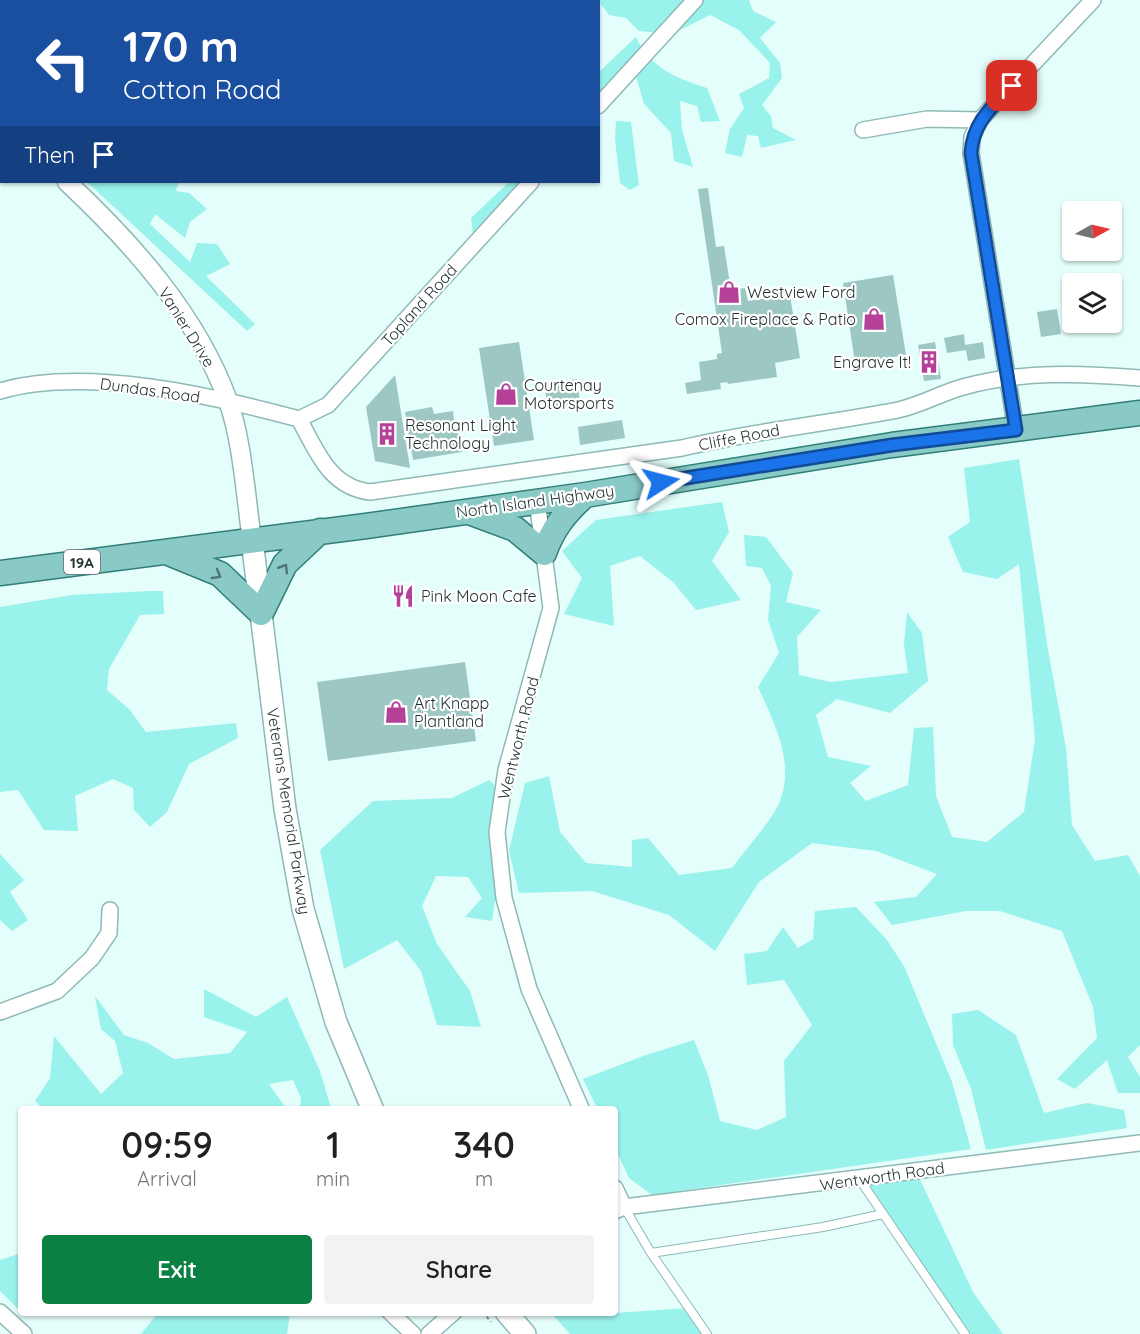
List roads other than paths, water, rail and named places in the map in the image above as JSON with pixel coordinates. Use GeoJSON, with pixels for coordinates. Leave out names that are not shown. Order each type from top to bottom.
{"type":"FeatureCollection","features":[{"type":"Feature","properties":{"kind":"main road","name":"North Island Highway"},"geometry":{"type":"LineString","coordinates":[[0,573],[585,495],[892,445],[1140,413]]}},
{"type":"Feature","properties":{"kind":"main road"},"geometry":{"type":"LineString","coordinates":[[466,511],[505,523],[544,553],[552,531],[564,514],[585,495]]}},
{"type":"Feature","properties":{"kind":"main road"},"geometry":{"type":"LineString","coordinates":[[164,551],[220,574],[261,613],[285,564],[320,531]]}},
{"type":"Feature","properties":{"kind":"main road","name":"Veterans Memorial Parkway"},"geometry":{"type":"LineString","coordinates":[[252,540],[285,808],[303,909],[336,1022],[371,1106]]}},
{"type":"Feature","properties":{"kind":"main road"},"geometry":{"type":"LineString","coordinates":[[509,1316],[525,1334]]}},
{"type":"Feature","properties":{"kind":"street"},"geometry":{"type":"LineString","coordinates":[[600,104],[695,0]]}},
{"type":"Feature","properties":{"kind":"street"},"geometry":{"type":"LineString","coordinates":[[1016,430],[971,153],[972,137],[980,120],[1093,0]]}},
{"type":"Feature","properties":{"kind":"street"},"geometry":{"type":"LineString","coordinates":[[863,130],[927,119],[980,120]]}},
{"type":"Feature","properties":{"kind":"street","name":"Vanier Drive"},"geometry":{"type":"LineString","coordinates":[[69,183],[122,236],[153,272],[204,347],[229,402],[242,468],[252,540]]}},
{"type":"Feature","properties":{"kind":"street","name":"Topland Road"},"geometry":{"type":"LineString","coordinates":[[299,419],[328,405],[530,183]]}},
{"type":"Feature","properties":{"kind":"street","name":"Cliffe Road"},"geometry":{"type":"LineString","coordinates":[[299,419],[322,462],[343,485],[362,491],[377,491],[682,448],[724,438],[898,410],[965,387],[1008,380],[1061,374],[1140,378]]}},
{"type":"Feature","properties":{"kind":"street","name":"Dundas Road"},"geometry":{"type":"LineString","coordinates":[[0,391],[43,383],[113,382],[229,402]]}},
{"type":"Feature","properties":{"kind":"street"},"geometry":{"type":"LineString","coordinates":[[229,402],[299,419]]}},
{"type":"Feature","properties":{"kind":"street","name":"Wentworth Road"},"geometry":{"type":"LineString","coordinates":[[537,501],[551,608],[506,770],[497,832],[504,898],[529,989],[579,1106]]}},
{"type":"Feature","properties":{"kind":"street"},"geometry":{"type":"LineString","coordinates":[[0,1012],[57,991],[92,958],[109,933],[110,910]]}},
{"type":"Feature","properties":{"kind":"street","name":"Wentworth Road"},"geometry":{"type":"LineString","coordinates":[[619,1209],[1140,1143]]}},
{"type":"Feature","properties":{"kind":"street"},"geometry":{"type":"LineString","coordinates":[[0,1312],[24,1334]]}},
{"type":"Feature","properties":{"kind":"street"},"geometry":{"type":"LineString","coordinates":[[394,1316],[413,1334]]}},
{"type":"Feature","properties":{"kind":"street"},"geometry":{"type":"LineString","coordinates":[[429,1334],[449,1316]]}},
{"type":"Feature","properties":{"kind":"lane"},"geometry":{"type":"LineString","coordinates":[[860,1180],[965,1334]]}},
{"type":"Feature","properties":{"kind":"lane"},"geometry":{"type":"LineString","coordinates":[[619,1209],[707,1334]]}},
{"type":"Feature","properties":{"kind":"lane"},"geometry":{"type":"LineString","coordinates":[[651,1253],[823,1227],[883,1214]]}},
{"type":"Feature","properties":{"kind":"place","name":"Westview Ford"},"geometry":{"type":"Point","coordinates":[729,292]}},
{"type":"Feature","properties":{"kind":"place","name":"Comox Fireplace & Patio"},"geometry":{"type":"Point","coordinates":[874,319]}},
{"type":"Feature","properties":{"kind":"place","name":"Engrave It!"},"geometry":{"type":"Point","coordinates":[929,362]}},
{"type":"Feature","properties":{"kind":"place","name":"Courtenay Motorsports"},"geometry":{"type":"Point","coordinates":[506,394]}},
{"type":"Feature","properties":{"kind":"place","name":"Resonant Light Technology"},"geometry":{"type":"Point","coordinates":[387,434]}},
{"type":"Feature","properties":{"kind":"place","name":"Pink Moon Cafe"},"geometry":{"type":"Point","coordinates":[403,596]}},
{"type":"Feature","properties":{"kind":"place","name":"Art Knapp Plantland"},"geometry":{"type":"Point","coordinates":[396,712]}}]}
